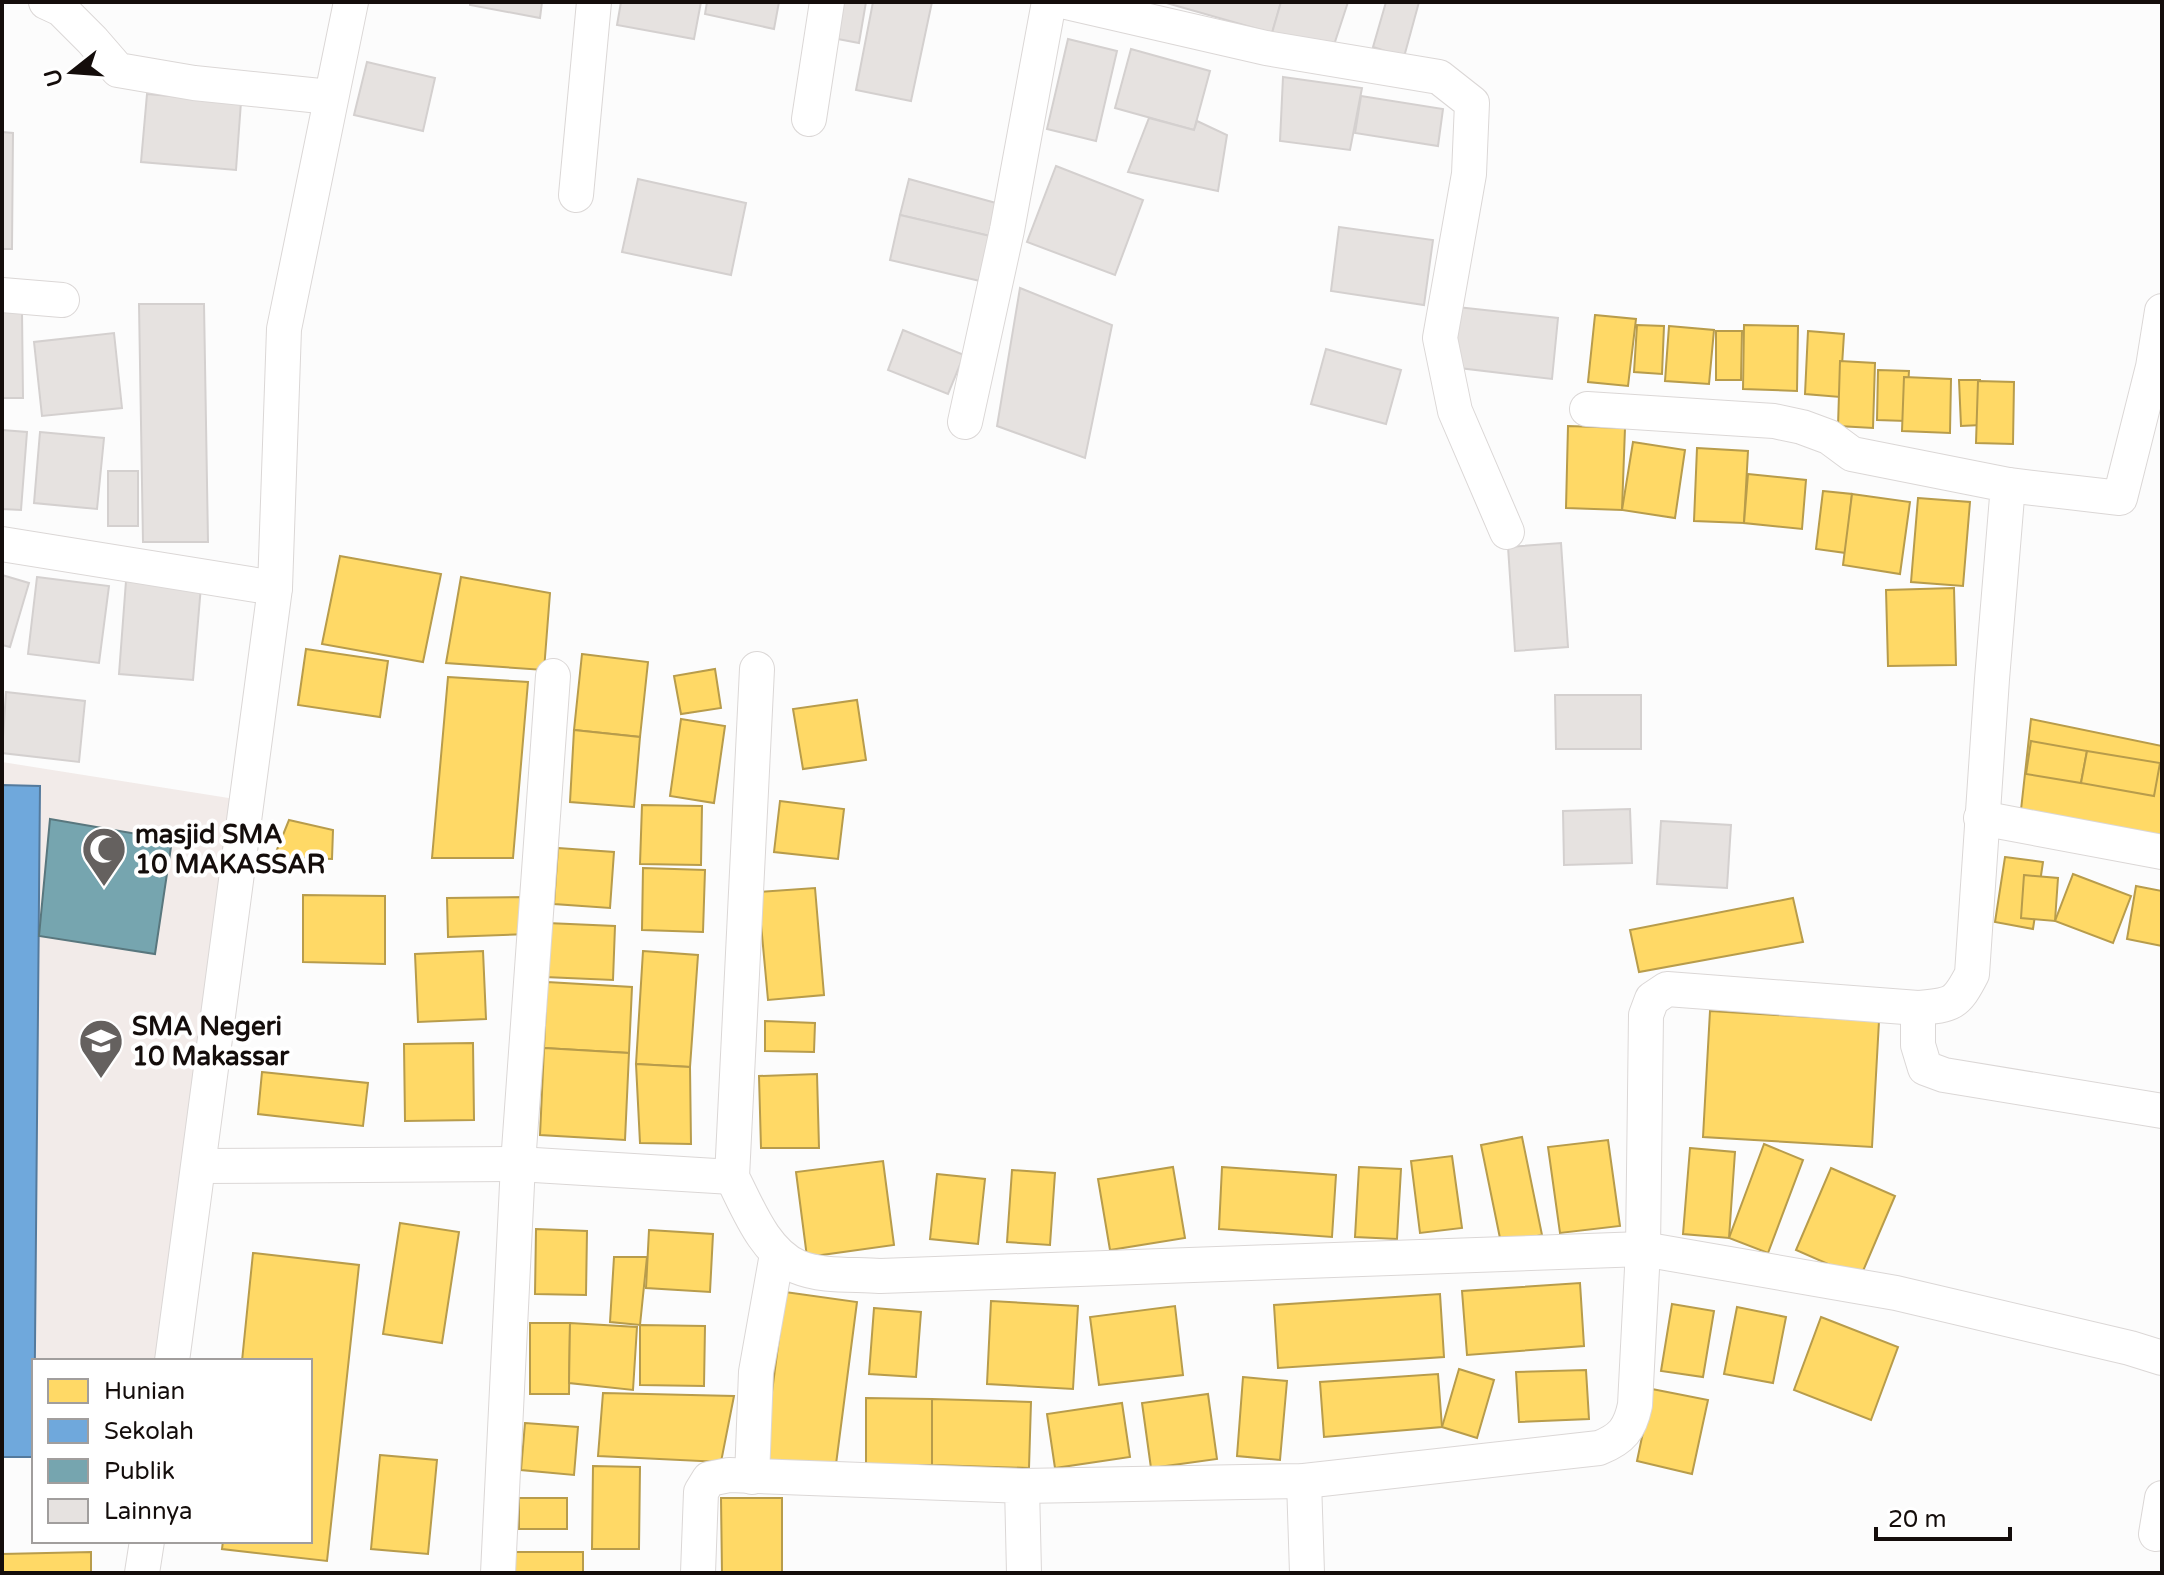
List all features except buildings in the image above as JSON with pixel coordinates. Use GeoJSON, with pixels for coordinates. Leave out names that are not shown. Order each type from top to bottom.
{"type":"FeatureCollection","features":[{"type":"Feature","properties":{"kind":"street"},"geometry":{"type":"LineString","coordinates":[[46,2],[61,9],[118,70],[194,83],[330,97]]}},
{"type":"Feature","properties":{"kind":"street"},"geometry":{"type":"LineString","coordinates":[[172,1359],[275,588],[284,329],[351,2]]}},
{"type":"Feature","properties":{"kind":"street"},"geometry":{"type":"LineString","coordinates":[[576,195],[594,2]]}},
{"type":"Feature","properties":{"kind":"street"},"geometry":{"type":"LineString","coordinates":[[809,119],[827,2]]}},
{"type":"Feature","properties":{"kind":"street"},"geometry":{"type":"LineString","coordinates":[[965,422],[1007,230],[1049,2]]}},
{"type":"Feature","properties":{"kind":"street"},"geometry":{"type":"LineString","coordinates":[[1066,2],[1266,48],[1439,77],[1472,103],[1469,174],[1440,338],[1455,411],[1507,532]]}},
{"type":"Feature","properties":{"kind":"street"},"geometry":{"type":"LineString","coordinates":[[2,295],[62,300]]}},
{"type":"Feature","properties":{"kind":"street"},"geometry":{"type":"LineString","coordinates":[[1587,409],[1774,421],[1829,437],[1852,454],[2008,485],[2120,498],[2157,368],[2162,311]]}},
{"type":"Feature","properties":{"kind":"street"},"geometry":{"type":"LineString","coordinates":[[698,1573],[700,1509],[705,1484],[717,1476],[1022,1486],[1304,1481],[1599,1448],[1625,1434],[1635,1405],[1643,1249],[1646,1015],[1652,999],[1667,989],[1918,1008],[1941,1006],[1960,998],[1972,974],[1981,818],[2008,485]]}},
{"type":"Feature","properties":{"kind":"street"},"geometry":{"type":"LineString","coordinates":[[2,544],[275,588]]}},
{"type":"Feature","properties":{"kind":"street"},"geometry":{"type":"LineString","coordinates":[[757,669],[732,1177],[777,1254],[799,1267],[821,1272],[880,1276],[1643,1249],[1896,1293],[2162,1358]]}},
{"type":"Feature","properties":{"kind":"street"},"geometry":{"type":"LineString","coordinates":[[498,1573],[518,1164],[553,676]]}},
{"type":"Feature","properties":{"kind":"street"},"geometry":{"type":"LineString","coordinates":[[1981,818],[2162,852]]}},
{"type":"Feature","properties":{"kind":"street"},"geometry":{"type":"LineString","coordinates":[[1918,1008],[1918,1045],[1925,1068],[1944,1075],[2162,1111]]}},
{"type":"Feature","properties":{"kind":"street"},"geometry":{"type":"LineString","coordinates":[[199,1166],[518,1164],[732,1177]]}},
{"type":"Feature","properties":{"kind":"street"},"geometry":{"type":"LineString","coordinates":[[752,1477],[751,1432],[756,1372],[777,1254]]}},
{"type":"Feature","properties":{"kind":"street"},"geometry":{"type":"LineString","coordinates":[[1304,1481],[1307,1573]]}},
{"type":"Feature","properties":{"kind":"street"},"geometry":{"type":"LineString","coordinates":[[1022,1486],[1024,1573]]}},
{"type":"Feature","properties":{"kind":"street"},"geometry":{"type":"LineString","coordinates":[[2156,1534],[2162,1498]]}},
{"type":"Feature","properties":{"kind":"street"},"geometry":{"type":"LineString","coordinates":[[142,1573],[147,1543]]}},
{"type":"Feature","properties":{"kind":"shaded area","name":"SMA Negeri 10 Makassar"},"geometry":{"type":"Polygon","coordinates":[[[2,762],[235,799],[164,1359],[32,1359],[2,1446],[2,762]]]}},
{"type":"Feature","properties":{"kind":"place","name":"masjid SMA 10 MAKASSAR"},"geometry":{"type":"Point","coordinates":[104,888]}},
{"type":"Feature","properties":{"kind":"place","name":"SMA Negeri 10 Makassar"},"geometry":{"type":"Point","coordinates":[101,1080]}}]}
